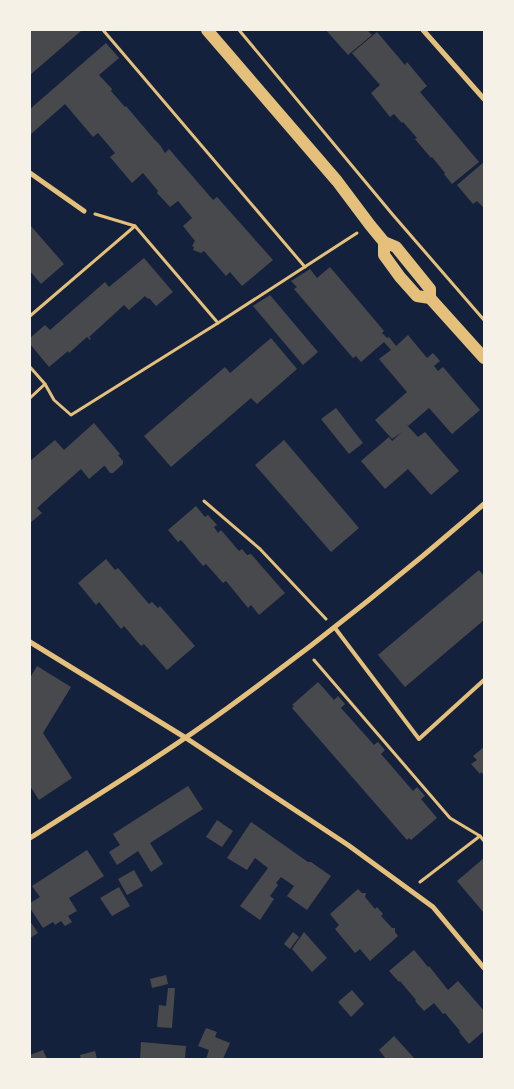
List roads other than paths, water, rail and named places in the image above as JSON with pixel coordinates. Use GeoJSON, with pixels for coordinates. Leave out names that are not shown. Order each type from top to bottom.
{"type":"FeatureCollection","features":[{"type":"Feature","properties":{"kind":"main road"},"geometry":{"type":"LineString","coordinates":[[207,30],[337,180],[384,242],[384,255],[400,277],[417,296],[430,298],[484,358]]}},
{"type":"Feature","properties":{"kind":"street"},"geometry":{"type":"LineString","coordinates":[[423,30],[484,100]]}},
{"type":"Feature","properties":{"kind":"street"},"geometry":{"type":"LineString","coordinates":[[30,173],[84,211]]}},
{"type":"Feature","properties":{"kind":"street"},"geometry":{"type":"LineString","coordinates":[[30,838],[186,738],[229,707],[416,563],[484,504]]}},
{"type":"Feature","properties":{"kind":"street"},"geometry":{"type":"LineString","coordinates":[[30,642],[186,738],[348,845],[433,907],[484,968]]}},
{"type":"Feature","properties":{"kind":"lane"},"geometry":{"type":"LineString","coordinates":[[334,628],[419,739],[484,680]]}}]}
